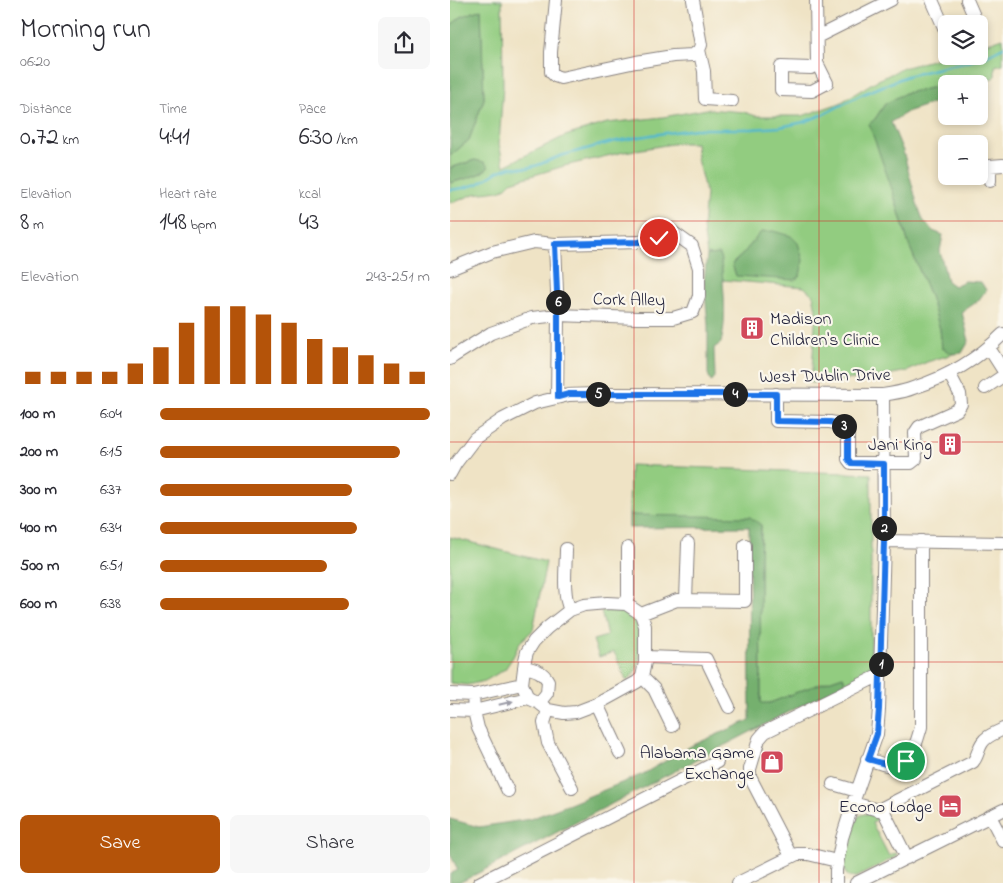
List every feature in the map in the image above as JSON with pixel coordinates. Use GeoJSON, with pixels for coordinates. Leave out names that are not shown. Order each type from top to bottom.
{"type":"FeatureCollection","features":[{"type":"Feature","properties":{"kind":"street"},"geometry":{"type":"LineString","coordinates":[[556,0],[551,72],[560,78],[636,62],[693,55],[700,50]]}},
{"type":"Feature","properties":{"kind":"street"},"geometry":{"type":"LineString","coordinates":[[693,0],[701,45],[705,100],[732,100]]}},
{"type":"Feature","properties":{"kind":"street"},"geometry":{"type":"LineString","coordinates":[[816,0],[817,63]]}},
{"type":"Feature","properties":{"kind":"street"},"geometry":{"type":"LineString","coordinates":[[817,37],[891,0]]}},
{"type":"Feature","properties":{"kind":"street"},"geometry":{"type":"LineString","coordinates":[[932,0],[939,15]]}},
{"type":"Feature","properties":{"kind":"street"},"geometry":{"type":"LineString","coordinates":[[967,0],[974,15]]}},
{"type":"Feature","properties":{"kind":"street"},"geometry":{"type":"LineString","coordinates":[[990,181],[990,166],[1003,165]]}},
{"type":"Feature","properties":{"kind":"street","name":"Cork Alley"},"geometry":{"type":"LineString","coordinates":[[450,359],[491,333],[532,318],[558,315],[673,318],[693,312],[699,296],[698,268],[692,246],[670,231],[659,238],[639,242],[555,244]]}},
{"type":"Feature","properties":{"kind":"street"},"geometry":{"type":"LineString","coordinates":[[450,269],[492,252],[534,242],[555,244],[558,315],[558,397]]}},
{"type":"Feature","properties":{"kind":"street","name":"West Dublin Drive"},"geometry":{"type":"LineString","coordinates":[[450,474],[475,438],[503,419],[535,403],[569,394],[883,395],[912,389],[965,366],[1003,334]]}},
{"type":"Feature","properties":{"kind":"street"},"geometry":{"type":"LineString","coordinates":[[988,348],[1003,370]]}},
{"type":"Feature","properties":{"kind":"street"},"geometry":{"type":"LineString","coordinates":[[776,394],[776,421],[830,422],[841,424],[848,430],[848,459],[851,463],[911,463],[916,459],[915,433],[919,427],[957,410],[961,404],[960,394],[949,374]]}},
{"type":"Feature","properties":{"kind":"street"},"geometry":{"type":"LineString","coordinates":[[985,388],[1003,376]]}},
{"type":"Feature","properties":{"kind":"street"},"geometry":{"type":"LineString","coordinates":[[836,883],[837,861],[842,838],[877,734],[884,541],[883,395]]}},
{"type":"Feature","properties":{"kind":"street"},"geometry":{"type":"LineString","coordinates":[[884,541],[1003,543]]}},
{"type":"Feature","properties":{"kind":"street"},"geometry":{"type":"LineString","coordinates":[[868,759],[887,765],[906,761],[915,748],[921,726],[921,541]]}},
{"type":"Feature","properties":{"kind":"street"},"geometry":{"type":"LineString","coordinates":[[686,600],[688,543]]}},
{"type":"Feature","properties":{"kind":"street"},"geometry":{"type":"LineString","coordinates":[[641,614],[677,600],[745,601],[745,545]]}},
{"type":"Feature","properties":{"kind":"street"},"geometry":{"type":"LineString","coordinates":[[626,604],[628,596],[628,548]]}},
{"type":"Feature","properties":{"kind":"street"},"geometry":{"type":"LineString","coordinates":[[566,549],[565,595],[570,610]]}},
{"type":"Feature","properties":{"kind":"street"},"geometry":{"type":"LineString","coordinates":[[450,710],[474,711],[538,704],[564,713],[576,712],[597,704],[637,682],[642,677],[645,657],[644,626],[641,614],[626,604],[584,605],[570,610],[547,628],[534,641],[527,652],[522,684],[538,704],[548,743],[572,788]]}},
{"type":"Feature","properties":{"kind":"street"},"geometry":{"type":"LineString","coordinates":[[645,657],[706,659],[729,707]]}},
{"type":"Feature","properties":{"kind":"street"},"geometry":{"type":"LineString","coordinates":[[524,668],[542,673],[548,681],[547,693],[538,704]]}},
{"type":"Feature","properties":{"kind":"street"},"geometry":{"type":"LineString","coordinates":[[791,856],[750,777],[750,769],[759,739],[765,732],[880,675]]}},
{"type":"Feature","properties":{"kind":"street"},"geometry":{"type":"LineString","coordinates":[[642,677],[654,690],[672,726]]}},
{"type":"Feature","properties":{"kind":"street"},"geometry":{"type":"LineString","coordinates":[[450,694],[473,695],[522,684]]}},
{"type":"Feature","properties":{"kind":"street"},"geometry":{"type":"LineString","coordinates":[[473,695],[478,728],[508,791]]}},
{"type":"Feature","properties":{"kind":"street"},"geometry":{"type":"LineString","coordinates":[[597,704],[620,753]]}},
{"type":"Feature","properties":{"kind":"street"},"geometry":{"type":"LineString","coordinates":[[833,784],[878,810],[973,762],[978,756],[983,740],[1003,729]]}},
{"type":"Feature","properties":{"kind":"street"},"geometry":{"type":"LineString","coordinates":[[479,883],[716,762]]}},
{"type":"Feature","properties":{"kind":"street"},"geometry":{"type":"LineString","coordinates":[[882,808],[907,858]]}},
{"type":"Feature","properties":{"kind":"street"},"geometry":{"type":"LineString","coordinates":[[856,883],[1003,810]]}},
{"type":"Feature","properties":{"kind":"street"},"geometry":{"type":"LineString","coordinates":[[990,816],[1003,841]]}},
{"type":"Feature","properties":{"kind":"street"},"geometry":{"type":"LineString","coordinates":[[738,883],[791,856],[801,853],[837,861]]}},
{"type":"Feature","properties":{"kind":"green space"},"geometry":{"type":"Polygon","coordinates":[[[450,0],[502,0],[503,86],[499,144],[504,166],[565,136],[607,123],[663,117],[707,109],[744,112],[756,116],[802,116],[840,103],[874,82],[903,68],[938,58],[938,65],[988,65],[988,43],[1003,38],[1003,64],[995,66],[995,77],[988,80],[988,75],[938,75],[938,87],[922,90],[885,104],[875,119],[893,192],[909,245],[930,296],[940,329],[942,348],[953,354],[927,362],[908,371],[877,377],[811,383],[816,310],[813,295],[804,287],[723,280],[720,255],[707,255],[703,228],[706,194],[697,159],[696,143],[678,143],[624,152],[564,166],[511,182],[499,191],[474,194],[450,203],[450,183],[481,173],[475,160],[450,168],[450,156],[469,140],[484,99],[481,9],[461,17],[450,26],[450,0]],[[761,232],[732,264],[783,279],[761,232]]]}},
{"type":"Feature","properties":{"kind":"green space"},"geometry":{"type":"Polygon","coordinates":[[[481,9],[484,99],[469,140],[450,156],[450,26],[461,17],[481,9]]]}},
{"type":"Feature","properties":{"kind":"green space"},"geometry":{"type":"Polygon","coordinates":[[[938,87],[938,102],[909,111],[891,122],[903,151],[923,220],[933,231],[943,235],[940,251],[947,281],[954,286],[965,281],[981,282],[986,290],[978,301],[962,312],[969,341],[962,353],[953,354],[942,348],[940,329],[930,296],[909,245],[869,124],[875,119],[885,104],[905,93],[938,87]]]}},
{"type":"Feature","properties":{"kind":"green space"},"geometry":{"type":"Polygon","coordinates":[[[475,160],[484,162],[489,167],[481,173],[450,183],[450,168],[475,160]]]}},
{"type":"Feature","properties":{"kind":"green space"},"geometry":{"type":"Polygon","coordinates":[[[773,231],[791,236],[798,243],[803,260],[800,276],[795,280],[736,276],[732,264],[761,232],[773,231]]]}},
{"type":"Feature","properties":{"kind":"green space"},"geometry":{"type":"Polygon","coordinates":[[[720,254],[724,322],[721,343],[714,348],[715,377],[711,382],[708,374],[708,325],[704,282],[707,255],[720,254]]]}},
{"type":"Feature","properties":{"kind":"green space"},"geometry":{"type":"Polygon","coordinates":[[[630,465],[871,474],[871,670],[845,683],[843,676],[770,703],[761,704],[761,525],[629,515],[630,465]]]}},
{"type":"Feature","properties":{"kind":"green space"},"geometry":{"type":"Polygon","coordinates":[[[629,515],[750,517],[761,525],[761,703],[770,703],[843,676],[845,683],[459,883],[450,883],[450,874],[458,870],[450,854],[450,819],[479,827],[530,819],[643,774],[691,746],[750,720],[749,527],[629,528],[629,515]]]}},
{"type":"Feature","properties":{"kind":"green space"},"geometry":{"type":"Polygon","coordinates":[[[450,537],[546,562],[533,630],[520,642],[505,669],[485,681],[467,685],[450,683],[450,537]]]}},
{"type":"Feature","properties":{"kind":"green space"},"geometry":{"type":"Polygon","coordinates":[[[612,610],[628,613],[637,626],[640,645],[638,664],[635,672],[627,681],[614,652],[599,657],[593,640],[607,636],[601,611],[612,610]]]}},
{"type":"Feature","properties":{"kind":"green space"},"geometry":{"type":"Polygon","coordinates":[[[864,814],[877,816],[878,819],[872,823],[889,856],[895,853],[897,856],[857,877],[851,877],[846,874],[845,870],[846,855],[857,819],[864,814]]]}},
{"type":"Feature","properties":{"kind":"waterway"},"geometry":{"type":"LineString","coordinates":[[450,190],[478,184],[497,172],[511,167],[527,168],[560,156],[612,142],[695,129],[751,129],[780,127],[804,122],[907,76],[984,57],[1003,47]]}},
{"type":"Feature","properties":{"kind":"place","name":"Madison Children's Clinic"},"geometry":{"type":"Point","coordinates":[752,328]}},
{"type":"Feature","properties":{"kind":"place","name":"Jani King"},"geometry":{"type":"Point","coordinates":[950,444]}},
{"type":"Feature","properties":{"kind":"place","name":"Alabama Game Exchange"},"geometry":{"type":"Point","coordinates":[772,762]}},
{"type":"Feature","properties":{"kind":"place","name":"Econo Lodge"},"geometry":{"type":"Point","coordinates":[950,806]}},
{"type":"Feature","properties":{"kind":"route"},"geometry":{"type":"LineString","coordinates":[[659,238],[639,242],[555,244],[558,315],[558,397],[569,394],[776,394],[776,421],[841,424],[848,430],[848,459],[851,463],[884,464],[884,541],[879,709],[877,734],[868,759],[887,765],[901,764],[906,761]]}}]}
